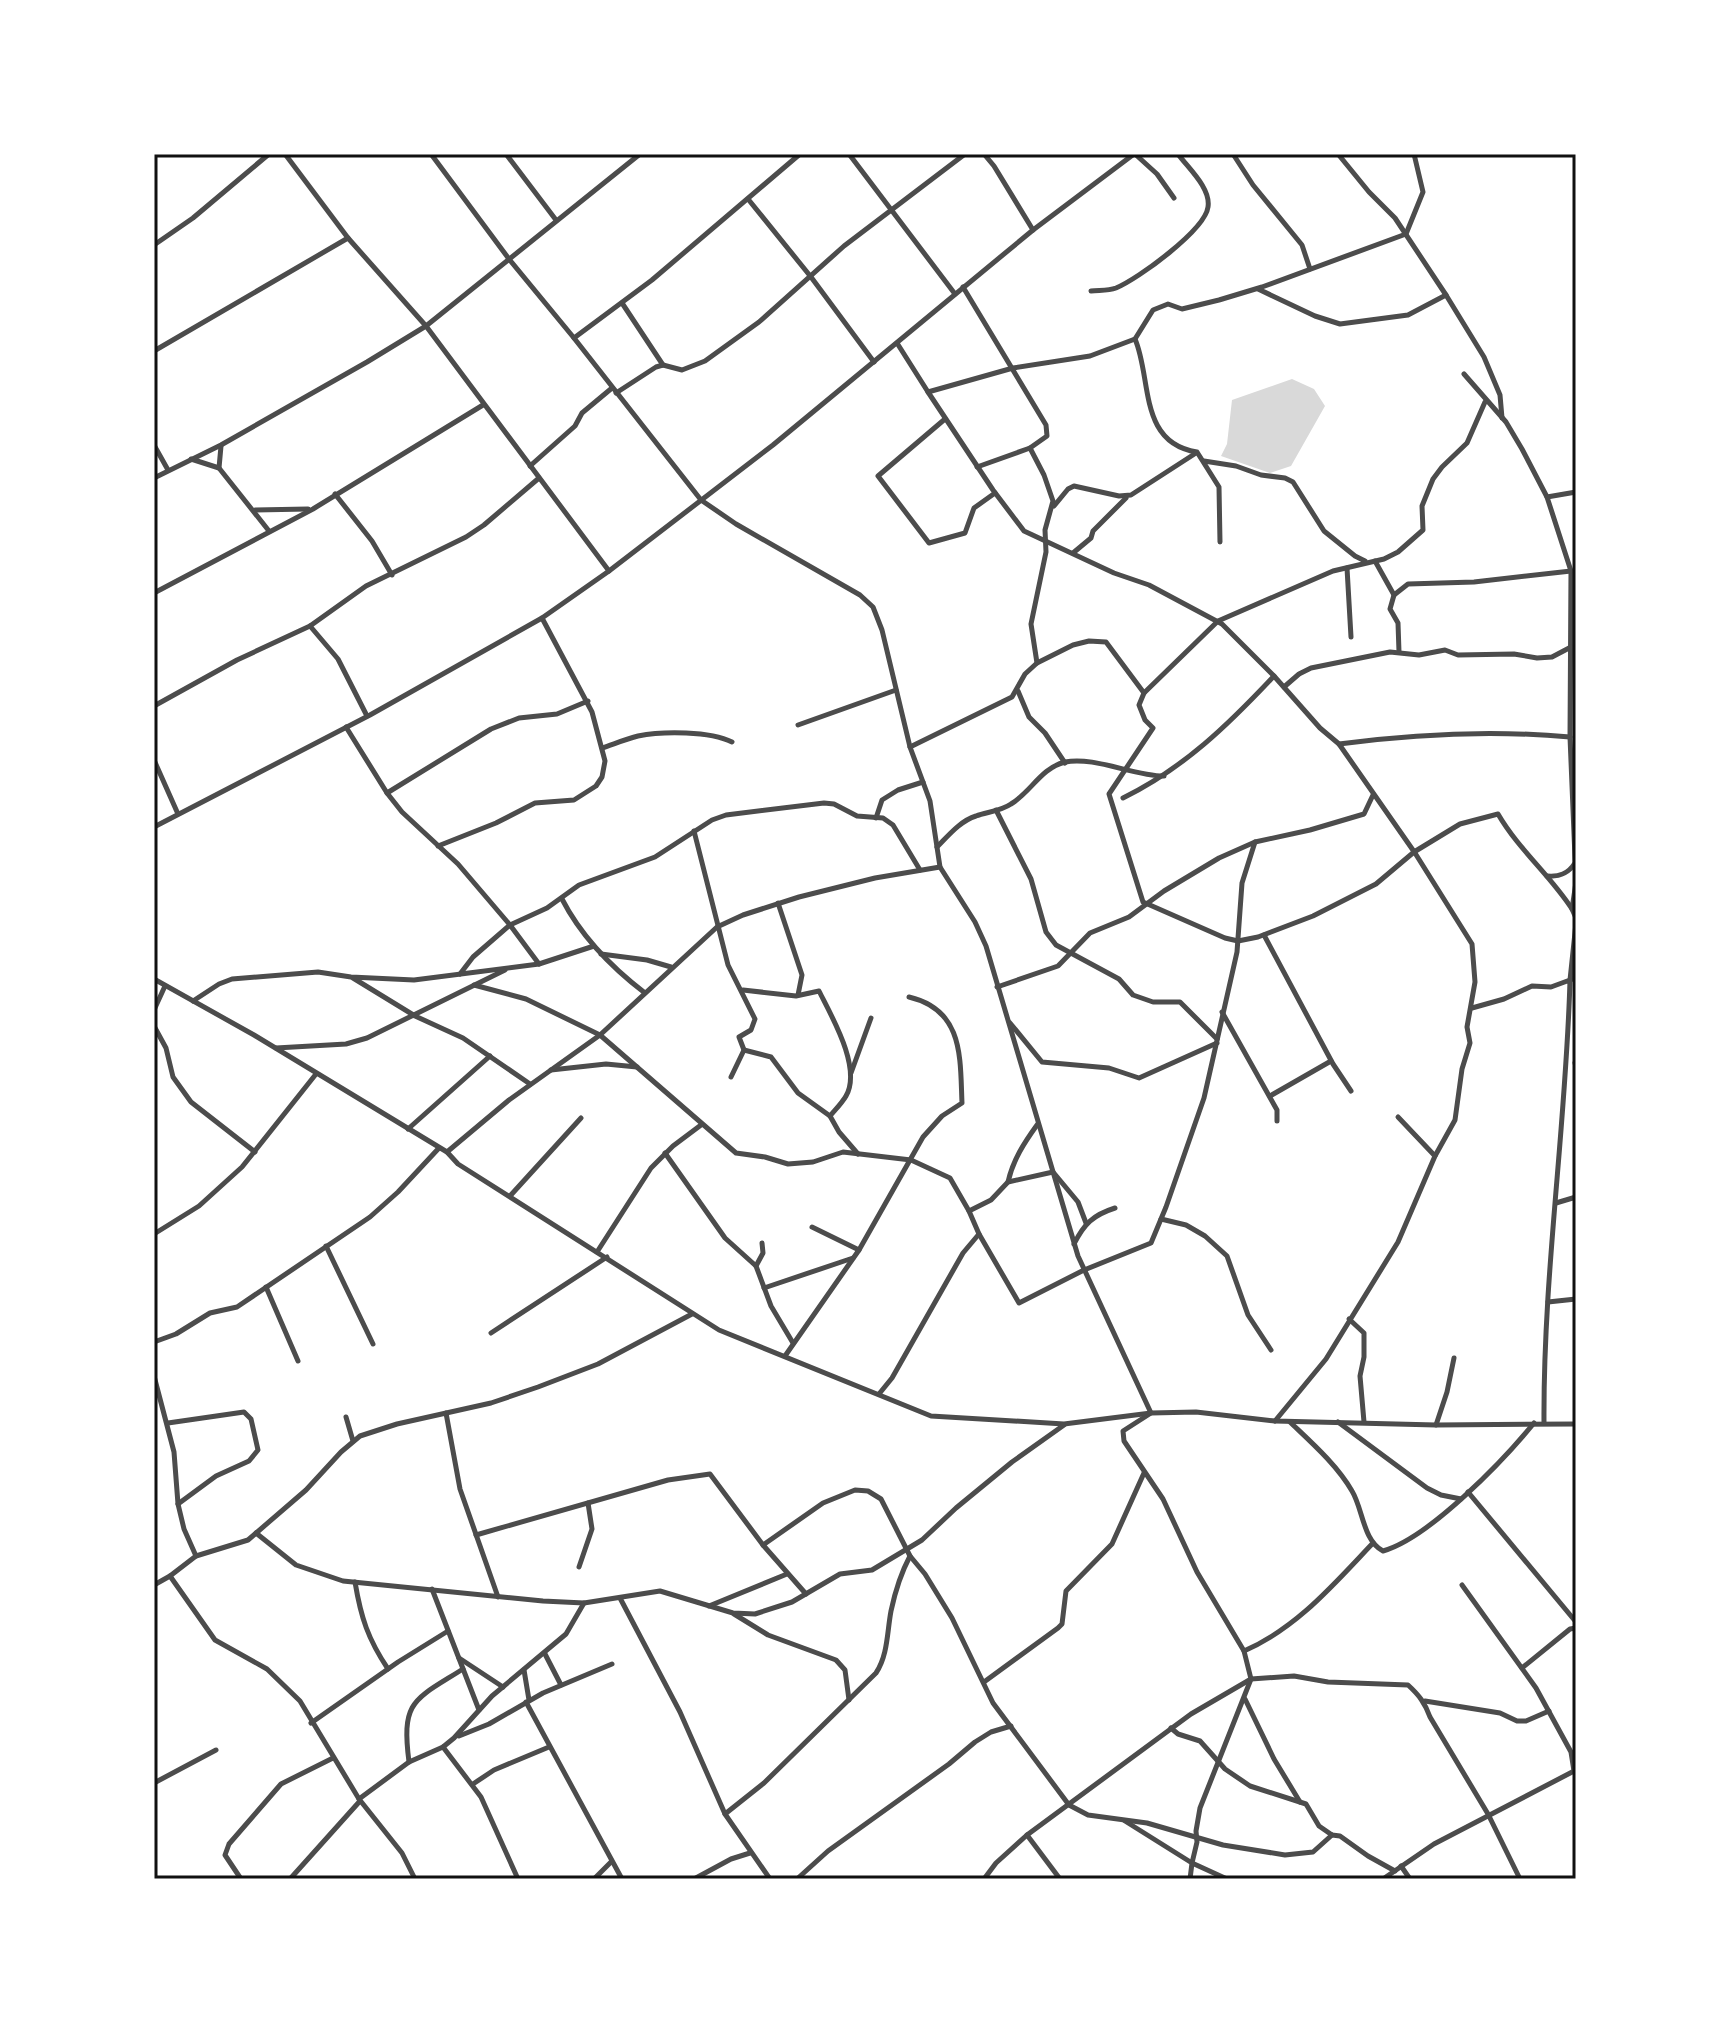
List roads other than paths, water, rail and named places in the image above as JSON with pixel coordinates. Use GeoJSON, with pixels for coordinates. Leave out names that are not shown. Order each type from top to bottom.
{"type":"FeatureCollection","features":[{"type":"Feature","properties":{"kind":"street"},"geometry":{"type":"LineString","coordinates":[[154,245],[193,218],[269,154]]}},
{"type":"Feature","properties":{"kind":"street"},"geometry":{"type":"LineString","coordinates":[[285,154],[348,238],[426,326],[609,571]]}},
{"type":"Feature","properties":{"kind":"street"},"geometry":{"type":"LineString","coordinates":[[431,154],[509,259],[701,500],[736,524],[860,595],[873,607],[882,630],[910,747],[933,812],[940,867],[975,922],[986,946],[1074,1244],[1151,1413]]}},
{"type":"Feature","properties":{"kind":"street"},"geometry":{"type":"LineString","coordinates":[[506,154],[556,220]]}},
{"type":"Feature","properties":{"kind":"street"},"geometry":{"type":"LineString","coordinates":[[154,478],[221,445],[426,326],[640,154]]}},
{"type":"Feature","properties":{"kind":"street"},"geometry":{"type":"LineString","coordinates":[[574,338],[622,303],[800,154]]}},
{"type":"Feature","properties":{"kind":"street"},"geometry":{"type":"LineString","coordinates":[[849,154],[955,294]]}},
{"type":"Feature","properties":{"kind":"street"},"geometry":{"type":"LineString","coordinates":[[622,303],[663,365],[682,370],[698,366],[759,322],[844,246],[965,154]]}},
{"type":"Feature","properties":{"kind":"street"},"geometry":{"type":"LineString","coordinates":[[984,154],[1033,230]]}},
{"type":"Feature","properties":{"kind":"street"},"geometry":{"type":"LineString","coordinates":[[154,827],[367,716],[542,618],[701,500],[1033,230],[1135,154],[1157,174],[1174,198]]}},
{"type":"Feature","properties":{"kind":"street"},"geometry":{"type":"LineString","coordinates":[[1091,291],[1114,289],[1147,269],[1199,225],[1208,208],[1207,193],[1178,154]]}},
{"type":"Feature","properties":{"kind":"street"},"geometry":{"type":"LineString","coordinates":[[1233,154],[1253,185],[1302,245],[1310,269]]}},
{"type":"Feature","properties":{"kind":"street"},"geometry":{"type":"LineString","coordinates":[[1338,154],[1395,218],[1446,295],[1484,357],[1500,395],[1502,418]]}},
{"type":"Feature","properties":{"kind":"street"},"geometry":{"type":"LineString","coordinates":[[928,392],[1013,368],[1090,356],[1135,339],[1153,310],[1168,304],[1182,309],[1257,289],[1406,234],[1423,192],[1414,154]]}},
{"type":"Feature","properties":{"kind":"street"},"geometry":{"type":"LineString","coordinates":[[748,199],[874,362]]}},
{"type":"Feature","properties":{"kind":"street"},"geometry":{"type":"LineString","coordinates":[[154,351],[348,238]]}},
{"type":"Feature","properties":{"kind":"street"},"geometry":{"type":"LineString","coordinates":[[963,287],[1046,425],[1047,436],[1030,448],[977,467]]}},
{"type":"Feature","properties":{"kind":"street"},"geometry":{"type":"LineString","coordinates":[[1257,289],[1340,324],[1408,315],[1446,295]]}},
{"type":"Feature","properties":{"kind":"street"},"geometry":{"type":"LineString","coordinates":[[1135,339],[1143,357],[1145,394],[1156,423],[1163,434],[1185,450],[1197,452],[1216,479],[1222,496],[1220,542]]}},
{"type":"Feature","properties":{"kind":"street"},"geometry":{"type":"LineString","coordinates":[[897,343],[977,467],[1024,531],[1114,573],[1149,585],[1218,621],[1274,676],[1320,728],[1339,744],[1414,852],[1472,944],[1475,982],[1467,1027],[1470,1043],[1462,1069],[1457,1112],[1398,1242],[1326,1359],[1275,1421]]}},
{"type":"Feature","properties":{"kind":"street"},"geometry":{"type":"LineString","coordinates":[[530,466],[575,426],[582,413],[614,391],[663,365]]}},
{"type":"Feature","properties":{"kind":"street"},"geometry":{"type":"LineString","coordinates":[[1464,374],[1485,402],[1502,418],[1522,449],[1547,497],[1571,571],[1570,737],[1575,812],[1576,920],[1544,1353],[1544,1423]]}},
{"type":"Feature","properties":{"kind":"street"},"geometry":{"type":"LineString","coordinates":[[1485,402],[1467,443],[1433,479],[1422,506],[1423,530],[1398,552],[1347,568],[1218,621],[1144,693],[1139,705],[1145,720],[1153,728],[1110,790],[1110,799],[1143,902],[1204,931],[1238,941],[1264,935],[1313,916],[1376,884],[1414,852],[1460,824],[1498,814],[1521,849],[1574,904]]}},
{"type":"Feature","properties":{"kind":"street"},"geometry":{"type":"LineString","coordinates":[[154,593],[313,509],[483,405]]}},
{"type":"Feature","properties":{"kind":"street"},"geometry":{"type":"LineString","coordinates":[[945,419],[878,476],[929,543],[965,533],[974,508],[995,493]]}},
{"type":"Feature","properties":{"kind":"street"},"geometry":{"type":"LineString","coordinates":[[154,445],[168,470]]}},
{"type":"Feature","properties":{"kind":"street"},"geometry":{"type":"LineString","coordinates":[[219,468],[221,445]]}},
{"type":"Feature","properties":{"kind":"street"},"geometry":{"type":"LineString","coordinates":[[1030,448],[1053,501],[1045,530],[1040,588],[1031,624],[1037,663]]}},
{"type":"Feature","properties":{"kind":"street"},"geometry":{"type":"LineString","coordinates":[[1073,553],[1091,538],[1093,531],[1127,497],[1197,452]]}},
{"type":"Feature","properties":{"kind":"street"},"geometry":{"type":"LineString","coordinates":[[190,459],[219,468],[269,531]]}},
{"type":"Feature","properties":{"kind":"street"},"geometry":{"type":"LineString","coordinates":[[1203,461],[1236,466],[1293,482],[1324,531],[1355,556],[1367,561]]}},
{"type":"Feature","properties":{"kind":"street"},"geometry":{"type":"LineString","coordinates":[[154,706],[237,660],[310,626],[356,592],[466,537],[539,478]]}},
{"type":"Feature","properties":{"kind":"street"},"geometry":{"type":"LineString","coordinates":[[1051,510],[1074,486],[1127,497]]}},
{"type":"Feature","properties":{"kind":"street"},"geometry":{"type":"LineString","coordinates":[[1547,497],[1576,492]]}},
{"type":"Feature","properties":{"kind":"street"},"geometry":{"type":"LineString","coordinates":[[335,494],[372,541],[392,575]]}},
{"type":"Feature","properties":{"kind":"street"},"geometry":{"type":"LineString","coordinates":[[255,510],[313,509]]}},
{"type":"Feature","properties":{"kind":"street"},"geometry":{"type":"LineString","coordinates":[[1375,560],[1394,595]]}},
{"type":"Feature","properties":{"kind":"street"},"geometry":{"type":"LineString","coordinates":[[1347,568],[1351,637]]}},
{"type":"Feature","properties":{"kind":"street"},"geometry":{"type":"LineString","coordinates":[[1399,652],[1398,623],[1390,609],[1394,595],[1408,584],[1474,582],[1571,571]]}},
{"type":"Feature","properties":{"kind":"street"},"geometry":{"type":"LineString","coordinates":[[438,846],[496,823],[535,803],[574,800],[585,795],[602,777],[605,761],[588,701],[542,618]]}},
{"type":"Feature","properties":{"kind":"street"},"geometry":{"type":"LineString","coordinates":[[310,626],[338,659],[367,716]]}},
{"type":"Feature","properties":{"kind":"street"},"geometry":{"type":"LineString","coordinates":[[910,747],[1012,697],[1025,674],[1037,663],[1073,645],[1089,641],[1106,642],[1144,693]]}},
{"type":"Feature","properties":{"kind":"street"},"geometry":{"type":"LineString","coordinates":[[1284,687],[1311,668],[1390,652],[1419,655],[1445,650],[1458,655],[1514,654],[1537,658],[1552,657],[1571,647]]}},
{"type":"Feature","properties":{"kind":"street"},"geometry":{"type":"LineString","coordinates":[[1123,798],[1164,776],[1213,739],[1274,676]]}},
{"type":"Feature","properties":{"kind":"street"},"geometry":{"type":"LineString","coordinates":[[798,725],[896,690]]}},
{"type":"Feature","properties":{"kind":"street"},"geometry":{"type":"LineString","coordinates":[[1018,690],[1029,717],[1045,733],[1065,763]]}},
{"type":"Feature","properties":{"kind":"street"},"geometry":{"type":"LineString","coordinates":[[387,793],[491,729],[519,718],[557,714],[588,701]]}},
{"type":"Feature","properties":{"kind":"street"},"geometry":{"type":"LineString","coordinates":[[346,727],[387,793],[411,822],[458,864],[539,964]]}},
{"type":"Feature","properties":{"kind":"street"},"geometry":{"type":"LineString","coordinates":[[602,748],[639,736],[670,734],[718,735],[732,742]]}},
{"type":"Feature","properties":{"kind":"street"},"geometry":{"type":"LineString","coordinates":[[1339,744],[1427,736],[1518,734],[1570,737]]}},
{"type":"Feature","properties":{"kind":"street"},"geometry":{"type":"LineString","coordinates":[[154,760],[178,814]]}},
{"type":"Feature","properties":{"kind":"street"},"geometry":{"type":"LineString","coordinates":[[937,847],[972,817],[1012,804],[1035,780],[1051,768],[1065,763],[1085,762],[1164,776]]}},
{"type":"Feature","properties":{"kind":"street"},"geometry":{"type":"LineString","coordinates":[[876,818],[882,800],[898,790],[923,782]]}},
{"type":"Feature","properties":{"kind":"street"},"geometry":{"type":"LineString","coordinates":[[997,987],[1058,966],[1090,933],[1129,917],[1219,858],[1255,842],[1364,814],[1373,795]]}},
{"type":"Feature","properties":{"kind":"street"},"geometry":{"type":"LineString","coordinates":[[460,974],[473,957],[510,925],[562,899],[579,885],[655,857],[694,831],[726,815],[834,804],[857,816],[883,818],[893,825],[920,870]]}},
{"type":"Feature","properties":{"kind":"street"},"geometry":{"type":"LineString","coordinates":[[996,810],[1031,879],[1046,932],[1056,945],[1119,979],[1133,995],[1153,1002],[1180,1002],[1217,1041]]}},
{"type":"Feature","properties":{"kind":"street"},"geometry":{"type":"LineString","coordinates":[[694,831],[728,965],[755,1019],[751,1030],[739,1037],[744,1050],[731,1077]]}},
{"type":"Feature","properties":{"kind":"street"},"geometry":{"type":"LineString","coordinates":[[474,985],[526,999],[600,1035],[736,1153],[788,1164],[813,1162],[843,1152],[911,1160],[950,1178],[1019,1303],[1084,1270],[1151,1243],[1204,1098],[1238,941],[1242,883],[1255,842]]}},
{"type":"Feature","properties":{"kind":"street"},"geometry":{"type":"LineString","coordinates":[[1546,876],[1558,877],[1575,863]]}},
{"type":"Feature","properties":{"kind":"street"},"geometry":{"type":"LineString","coordinates":[[447,1152],[547,1071],[600,1035],[717,927],[778,903],[875,878],[940,867]]}},
{"type":"Feature","properties":{"kind":"street"},"geometry":{"type":"LineString","coordinates":[[562,899],[571,916],[601,954],[645,993]]}},
{"type":"Feature","properties":{"kind":"street"},"geometry":{"type":"LineString","coordinates":[[778,903],[802,975],[798,995]]}},
{"type":"Feature","properties":{"kind":"street"},"geometry":{"type":"LineString","coordinates":[[1264,935],[1331,1061],[1351,1091]]}},
{"type":"Feature","properties":{"kind":"street"},"geometry":{"type":"LineString","coordinates":[[193,1001],[232,979],[318,972],[414,980],[539,964],[594,946]]}},
{"type":"Feature","properties":{"kind":"street"},"geometry":{"type":"LineString","coordinates":[[601,954],[647,960],[671,967]]}},
{"type":"Feature","properties":{"kind":"street"},"geometry":{"type":"LineString","coordinates":[[275,1048],[346,1044],[367,1038],[509,967]]}},
{"type":"Feature","properties":{"kind":"street"},"geometry":{"type":"LineString","coordinates":[[351,977],[415,1016],[463,1038],[530,1084]]}},
{"type":"Feature","properties":{"kind":"street"},"geometry":{"type":"LineString","coordinates":[[154,979],[447,1152],[458,1164],[719,1330],[879,1394],[913,1411],[931,1416],[1064,1424],[1151,1413],[1196,1412],[1275,1421],[1576,1424]]}},
{"type":"Feature","properties":{"kind":"street"},"geometry":{"type":"LineString","coordinates":[[1472,1008],[1504,999],[1532,986],[1551,987],[1573,979]]}},
{"type":"Feature","properties":{"kind":"street"},"geometry":{"type":"LineString","coordinates":[[154,1010],[165,986]]}},
{"type":"Feature","properties":{"kind":"street"},"geometry":{"type":"LineString","coordinates":[[742,990],[798,995],[819,991],[843,1040],[851,1075]]}},
{"type":"Feature","properties":{"kind":"street"},"geometry":{"type":"LineString","coordinates":[[785,1356],[859,1250],[884,1202],[932,1125],[962,1103],[960,1048],[956,1034],[949,1022],[932,1007],[909,997]]}},
{"type":"Feature","properties":{"kind":"street"},"geometry":{"type":"LineString","coordinates":[[1222,1012],[1270,1096],[1277,1110],[1277,1121]]}},
{"type":"Feature","properties":{"kind":"street"},"geometry":{"type":"LineString","coordinates":[[830,1116],[847,1094],[871,1018]]}},
{"type":"Feature","properties":{"kind":"street"},"geometry":{"type":"LineString","coordinates":[[1007,1019],[1042,1062],[1109,1068],[1139,1078],[1217,1041]]}},
{"type":"Feature","properties":{"kind":"street"},"geometry":{"type":"LineString","coordinates":[[154,1026],[166,1048],[173,1077],[191,1102],[255,1152]]}},
{"type":"Feature","properties":{"kind":"street"},"geometry":{"type":"LineString","coordinates":[[744,1050],[771,1057],[798,1093],[830,1116],[859,1155]]}},
{"type":"Feature","properties":{"kind":"street"},"geometry":{"type":"LineString","coordinates":[[408,1129],[490,1056]]}},
{"type":"Feature","properties":{"kind":"street"},"geometry":{"type":"LineString","coordinates":[[1270,1096],[1331,1061]]}},
{"type":"Feature","properties":{"kind":"street"},"geometry":{"type":"LineString","coordinates":[[547,1071],[606,1064],[638,1067]]}},
{"type":"Feature","properties":{"kind":"street"},"geometry":{"type":"LineString","coordinates":[[1566,1067],[1576,1064]]}},
{"type":"Feature","properties":{"kind":"street"},"geometry":{"type":"LineString","coordinates":[[154,1234],[199,1206],[255,1152],[316,1074]]}},
{"type":"Feature","properties":{"kind":"street"},"geometry":{"type":"LineString","coordinates":[[1398,1117],[1435,1156]]}},
{"type":"Feature","properties":{"kind":"street"},"geometry":{"type":"LineString","coordinates":[[510,1196],[581,1118]]}},
{"type":"Feature","properties":{"kind":"street"},"geometry":{"type":"LineString","coordinates":[[969,1211],[991,1200],[1008,1182],[1023,1143],[1038,1124]]}},
{"type":"Feature","properties":{"kind":"street"},"geometry":{"type":"LineString","coordinates":[[597,1252],[635,1191],[665,1153],[701,1125]]}},
{"type":"Feature","properties":{"kind":"street"},"geometry":{"type":"LineString","coordinates":[[154,1342],[176,1334],[210,1313],[237,1307],[370,1217],[439,1148]]}},
{"type":"Feature","properties":{"kind":"street"},"geometry":{"type":"LineString","coordinates":[[665,1153],[725,1238],[756,1266],[771,1306],[793,1343]]}},
{"type":"Feature","properties":{"kind":"street"},"geometry":{"type":"LineString","coordinates":[[1008,1182],[1053,1172]]}},
{"type":"Feature","properties":{"kind":"street"},"geometry":{"type":"LineString","coordinates":[[1053,1172],[1078,1202],[1086,1223]]}},
{"type":"Feature","properties":{"kind":"street"},"geometry":{"type":"LineString","coordinates":[[1556,1203],[1576,1197]]}},
{"type":"Feature","properties":{"kind":"street"},"geometry":{"type":"LineString","coordinates":[[1074,1244],[1086,1223],[1099,1213],[1115,1208]]}},
{"type":"Feature","properties":{"kind":"street"},"geometry":{"type":"LineString","coordinates":[[1161,1219],[1186,1225],[1205,1236],[1227,1256],[1248,1315],[1271,1350]]}},
{"type":"Feature","properties":{"kind":"street"},"geometry":{"type":"LineString","coordinates":[[812,1227],[859,1250]]}},
{"type":"Feature","properties":{"kind":"street"},"geometry":{"type":"LineString","coordinates":[[879,1394],[892,1378],[963,1253],[979,1234]]}},
{"type":"Feature","properties":{"kind":"street"},"geometry":{"type":"LineString","coordinates":[[756,1266],[763,1253],[762,1243]]}},
{"type":"Feature","properties":{"kind":"street"},"geometry":{"type":"LineString","coordinates":[[326,1246],[373,1344]]}},
{"type":"Feature","properties":{"kind":"street"},"geometry":{"type":"LineString","coordinates":[[491,1333],[607,1257]]}},
{"type":"Feature","properties":{"kind":"street"},"geometry":{"type":"LineString","coordinates":[[764,1288],[854,1257]]}},
{"type":"Feature","properties":{"kind":"street"},"geometry":{"type":"LineString","coordinates":[[266,1287],[298,1361]]}},
{"type":"Feature","properties":{"kind":"street"},"geometry":{"type":"LineString","coordinates":[[1548,1302],[1576,1299]]}},
{"type":"Feature","properties":{"kind":"street"},"geometry":{"type":"LineString","coordinates":[[154,1585],[196,1556],[238,1544],[256,1533],[306,1490],[353,1441],[397,1424],[491,1403],[598,1364],[692,1314]]}},
{"type":"Feature","properties":{"kind":"street"},"geometry":{"type":"LineString","coordinates":[[1349,1319],[1364,1333],[1360,1376],[1364,1422]]}},
{"type":"Feature","properties":{"kind":"street"},"geometry":{"type":"LineString","coordinates":[[1436,1425],[1454,1358]]}},
{"type":"Feature","properties":{"kind":"street"},"geometry":{"type":"LineString","coordinates":[[154,1376],[174,1452],[178,1504],[184,1529],[196,1556]]}},
{"type":"Feature","properties":{"kind":"street"},"geometry":{"type":"LineString","coordinates":[[168,1423],[244,1412],[251,1419],[258,1450],[249,1461],[216,1476],[178,1504]]}},
{"type":"Feature","properties":{"kind":"street"},"geometry":{"type":"LineString","coordinates":[[446,1413],[460,1489],[498,1597]]}},
{"type":"Feature","properties":{"kind":"street"},"geometry":{"type":"LineString","coordinates":[[1151,1413],[1123,1431],[1126,1447],[1163,1499],[1197,1572],[1244,1651],[1251,1679],[1198,1816],[1190,1879]]}},
{"type":"Feature","properties":{"kind":"street"},"geometry":{"type":"LineString","coordinates":[[346,1417],[353,1441]]}},
{"type":"Feature","properties":{"kind":"street"},"geometry":{"type":"LineString","coordinates":[[1289,1421],[1345,1479],[1373,1543],[1380,1550],[1390,1548],[1423,1528],[1461,1499],[1504,1459],[1535,1423]]}},
{"type":"Feature","properties":{"kind":"street"},"geometry":{"type":"LineString","coordinates":[[1337,1422],[1427,1488],[1461,1499]]}},
{"type":"Feature","properties":{"kind":"street"},"geometry":{"type":"LineString","coordinates":[[256,1533],[296,1565],[320,1575],[355,1582],[584,1603],[660,1591],[733,1613],[755,1614],[773,1610],[840,1574],[872,1570],[908,1552],[1012,1462],[1064,1424]]}},
{"type":"Feature","properties":{"kind":"street"},"geometry":{"type":"LineString","coordinates":[[984,1682],[1058,1628],[1064,1613],[1066,1591],[1112,1544],[1144,1473]]}},
{"type":"Feature","properties":{"kind":"street"},"geometry":{"type":"LineString","coordinates":[[476,1535],[668,1480],[710,1474],[763,1545],[806,1594]]}},
{"type":"Feature","properties":{"kind":"street"},"geometry":{"type":"LineString","coordinates":[[763,1545],[823,1503],[855,1490],[868,1491],[881,1499],[908,1552],[952,1618],[993,1703],[1069,1805],[1088,1815],[1147,1823],[1195,1837],[1292,1856],[1313,1852],[1332,1835]]}},
{"type":"Feature","properties":{"kind":"street"},"geometry":{"type":"LineString","coordinates":[[1468,1492],[1576,1625],[1522,1668]]}},
{"type":"Feature","properties":{"kind":"street"},"geometry":{"type":"LineString","coordinates":[[579,1567],[592,1529],[588,1503]]}},
{"type":"Feature","properties":{"kind":"street"},"geometry":{"type":"LineString","coordinates":[[1244,1651],[1272,1639],[1332,1589],[1373,1543]]}},
{"type":"Feature","properties":{"kind":"street"},"geometry":{"type":"LineString","coordinates":[[725,1814],[764,1783],[869,1682],[882,1665],[892,1608],[908,1552]]}},
{"type":"Feature","properties":{"kind":"street"},"geometry":{"type":"LineString","coordinates":[[708,1606],[787,1574]]}},
{"type":"Feature","properties":{"kind":"street"},"geometry":{"type":"LineString","coordinates":[[170,1576],[215,1640],[267,1669],[300,1701],[360,1800],[402,1853],[415,1878]]}},
{"type":"Feature","properties":{"kind":"street"},"geometry":{"type":"LineString","coordinates":[[355,1582],[360,1616],[371,1643],[388,1669]]}},
{"type":"Feature","properties":{"kind":"street"},"geometry":{"type":"LineString","coordinates":[[1383,1879],[1434,1844],[1575,1771],[1571,1752],[1549,1711],[1462,1585]]}},
{"type":"Feature","properties":{"kind":"street"},"geometry":{"type":"LineString","coordinates":[[432,1589],[479,1710]]}},
{"type":"Feature","properties":{"kind":"street"},"geometry":{"type":"LineString","coordinates":[[620,1598],[680,1712],[725,1814],[770,1879]]}},
{"type":"Feature","properties":{"kind":"street"},"geometry":{"type":"LineString","coordinates":[[290,1879],[360,1800],[409,1762],[443,1747],[503,1687],[545,1654],[566,1634],[584,1603]]}},
{"type":"Feature","properties":{"kind":"street"},"geometry":{"type":"LineString","coordinates":[[733,1613],[768,1635],[824,1654],[842,1665],[849,1700]]}},
{"type":"Feature","properties":{"kind":"street"},"geometry":{"type":"LineString","coordinates":[[311,1723],[448,1631]]}},
{"type":"Feature","properties":{"kind":"street"},"geometry":{"type":"LineString","coordinates":[[545,1654],[561,1685]]}},
{"type":"Feature","properties":{"kind":"street"},"geometry":{"type":"LineString","coordinates":[[458,1657],[503,1687]]}},
{"type":"Feature","properties":{"kind":"street"},"geometry":{"type":"LineString","coordinates":[[454,1738],[489,1724],[561,1685],[612,1664]]}},
{"type":"Feature","properties":{"kind":"street"},"geometry":{"type":"LineString","coordinates":[[409,1762],[406,1719],[411,1708],[423,1694],[463,1669]]}},
{"type":"Feature","properties":{"kind":"street"},"geometry":{"type":"LineString","coordinates":[[524,1669],[527,1701],[622,1879]]}},
{"type":"Feature","properties":{"kind":"street"},"geometry":{"type":"LineString","coordinates":[[984,1879],[996,1863],[1027,1835],[1171,1728],[1251,1679],[1294,1676],[1328,1682],[1408,1685],[1424,1700],[1430,1717],[1488,1814],[1520,1879]]}},
{"type":"Feature","properties":{"kind":"street"},"geometry":{"type":"LineString","coordinates":[[1245,1698],[1274,1759],[1300,1802]]}},
{"type":"Feature","properties":{"kind":"street"},"geometry":{"type":"LineString","coordinates":[[1424,1700],[1500,1713],[1517,1721],[1526,1721],[1549,1711]]}},
{"type":"Feature","properties":{"kind":"street"},"geometry":{"type":"LineString","coordinates":[[797,1879],[828,1851],[975,1742],[991,1732],[1011,1726]]}},
{"type":"Feature","properties":{"kind":"street"},"geometry":{"type":"LineString","coordinates":[[1171,1728],[1178,1734],[1200,1741],[1219,1763],[1250,1786],[1308,1806],[1319,1826],[1395,1871]]}},
{"type":"Feature","properties":{"kind":"street"},"geometry":{"type":"LineString","coordinates":[[443,1747],[473,1784],[518,1879]]}},
{"type":"Feature","properties":{"kind":"street"},"geometry":{"type":"LineString","coordinates":[[473,1784],[494,1770],[549,1747]]}},
{"type":"Feature","properties":{"kind":"street"},"geometry":{"type":"LineString","coordinates":[[154,1783],[216,1750]]}},
{"type":"Feature","properties":{"kind":"street"},"geometry":{"type":"LineString","coordinates":[[241,1879],[225,1855],[229,1844],[281,1784],[333,1758]]}},
{"type":"Feature","properties":{"kind":"street"},"geometry":{"type":"LineString","coordinates":[[1123,1820],[1192,1863],[1227,1879]]}},
{"type":"Feature","properties":{"kind":"street"},"geometry":{"type":"LineString","coordinates":[[1027,1835],[1060,1879]]}},
{"type":"Feature","properties":{"kind":"street"},"geometry":{"type":"LineString","coordinates":[[694,1879],[731,1859],[750,1853]]}},
{"type":"Feature","properties":{"kind":"street"},"geometry":{"type":"LineString","coordinates":[[594,1879],[611,1862]]}},
{"type":"Feature","properties":{"kind":"street"},"geometry":{"type":"LineString","coordinates":[[1401,1866],[1410,1879]]}}]}
